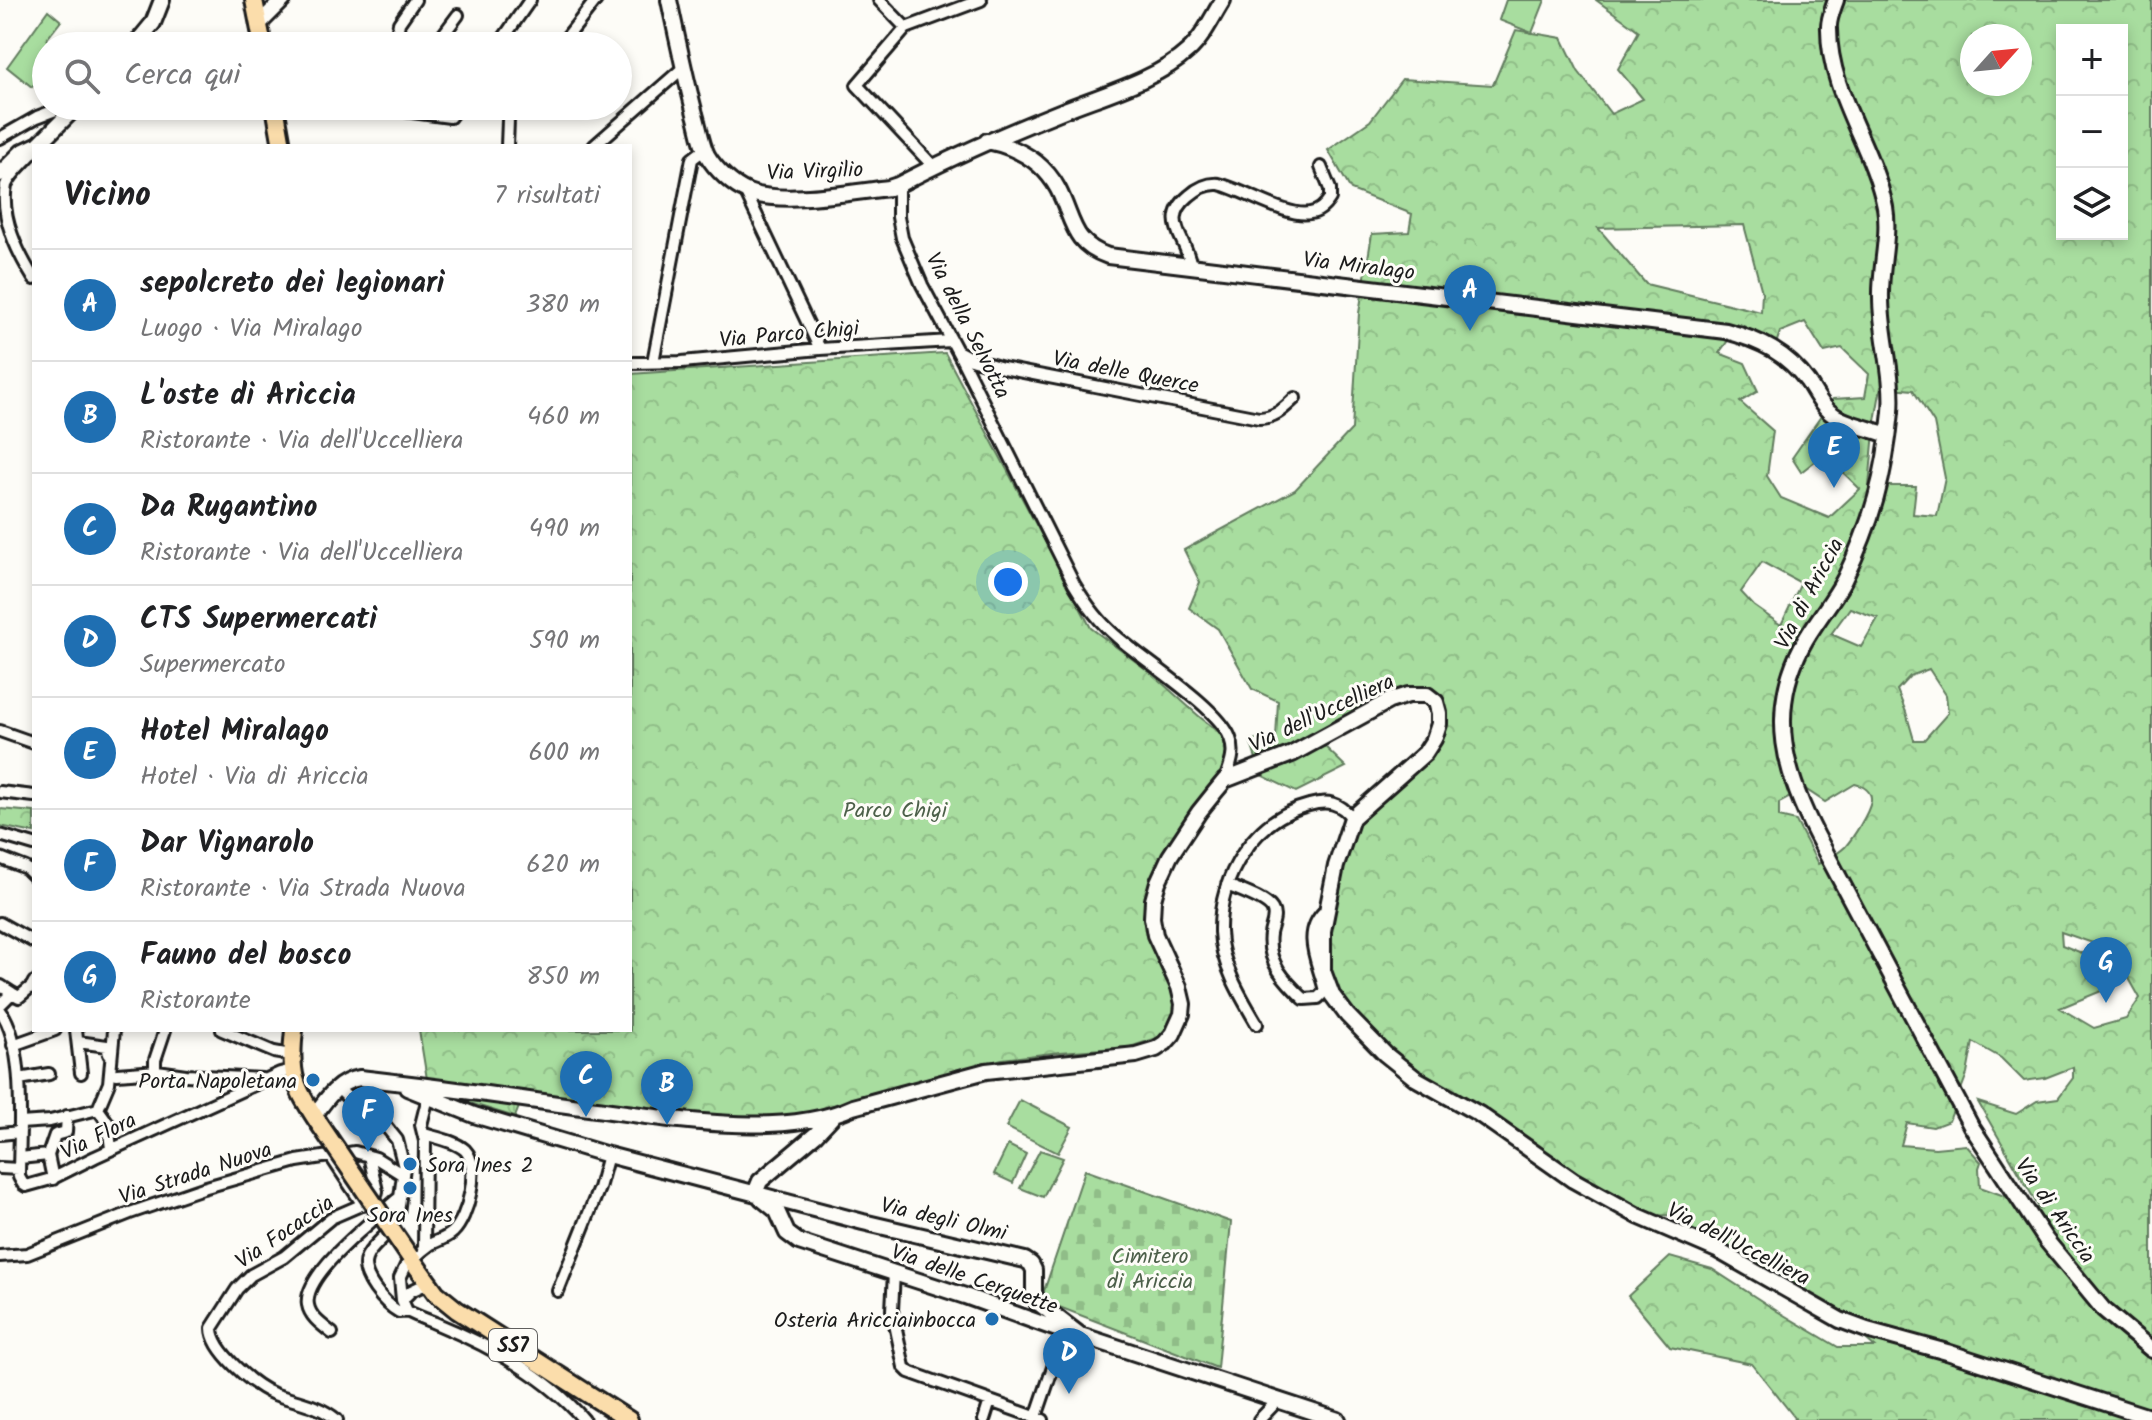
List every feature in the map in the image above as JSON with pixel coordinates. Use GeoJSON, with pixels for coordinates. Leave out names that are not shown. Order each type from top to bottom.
{"type":"FeatureCollection","features":[{"type":"Feature","properties":{"kind":"main road"},"geometry":{"type":"LineString","coordinates":[[256,0],[260,32]]}},
{"type":"Feature","properties":{"kind":"main road"},"geometry":{"type":"LineString","coordinates":[[277,120],[282,144]]}},
{"type":"Feature","properties":{"kind":"main road"},"geometry":{"type":"LineString","coordinates":[[292,1063],[294,1032]]}},
{"type":"Feature","properties":{"kind":"main road","name":"SS7"},"geometry":{"type":"LineString","coordinates":[[292,1063],[300,1095],[415,1255],[428,1283],[457,1310],[629,1420]]}},
{"type":"Feature","properties":{"kind":"street"},"geometry":{"type":"LineString","coordinates":[[146,32],[153,23],[162,0]]}},
{"type":"Feature","properties":{"kind":"street"},"geometry":{"type":"LineString","coordinates":[[256,0],[269,4],[283,0]]}},
{"type":"Feature","properties":{"kind":"street"},"geometry":{"type":"LineString","coordinates":[[259,24],[283,0]]}},
{"type":"Feature","properties":{"kind":"street"},"geometry":{"type":"LineString","coordinates":[[397,32],[403,16],[415,0]]}},
{"type":"Feature","properties":{"kind":"street"},"geometry":{"type":"LineString","coordinates":[[508,32],[530,0]]}},
{"type":"Feature","properties":{"kind":"street"},"geometry":{"type":"LineString","coordinates":[[571,32],[596,0]]}},
{"type":"Feature","properties":{"kind":"street","name":"Via Virgilio"},"geometry":{"type":"LineString","coordinates":[[669,0],[705,149],[718,170],[745,191],[767,196],[805,197],[898,185]]}},
{"type":"Feature","properties":{"kind":"street"},"geometry":{"type":"LineString","coordinates":[[879,0],[906,28]]}},
{"type":"Feature","properties":{"kind":"street"},"geometry":{"type":"LineString","coordinates":[[933,166],[857,85],[906,28],[981,0]]}},
{"type":"Feature","properties":{"kind":"street"},"geometry":{"type":"LineString","coordinates":[[898,185],[987,141],[1141,79],[1173,62],[1198,41],[1223,0]]}},
{"type":"Feature","properties":{"kind":"street","name":"Via di Ariccia"},"geometry":{"type":"LineString","coordinates":[[1836,0],[1828,26],[1833,68],[1878,179],[1886,211],[1881,299],[1891,396],[1881,484],[1870,519],[1842,583],[1802,646],[1785,690],[1782,725],[1790,774],[1817,836],[1971,1126],[2046,1240],[2103,1309],[2152,1350]]}},
{"type":"Feature","properties":{"kind":"street"},"geometry":{"type":"LineString","coordinates":[[445,32],[458,15]]}},
{"type":"Feature","properties":{"kind":"street"},"geometry":{"type":"LineString","coordinates":[[632,113],[683,68]]}},
{"type":"Feature","properties":{"kind":"street"},"geometry":{"type":"LineString","coordinates":[[0,138],[32,120]]}},
{"type":"Feature","properties":{"kind":"street"},"geometry":{"type":"LineString","coordinates":[[40,144],[63,120]]}},
{"type":"Feature","properties":{"kind":"street"},"geometry":{"type":"LineString","coordinates":[[507,144],[509,120]]}},
{"type":"Feature","properties":{"kind":"street"},"geometry":{"type":"LineString","coordinates":[[596,144],[624,120]]}},
{"type":"Feature","properties":{"kind":"street","name":"Via Miralago"},"geometry":{"type":"LineString","coordinates":[[987,141],[1007,145],[1026,155],[1046,172],[1059,192],[1078,236],[1090,249],[1116,258],[1726,331],[1759,341],[1782,355],[1836,416],[1888,435]]}},
{"type":"Feature","properties":{"kind":"street"},"geometry":{"type":"LineString","coordinates":[[0,174],[22,152],[32,149]]}},
{"type":"Feature","properties":{"kind":"street"},"geometry":{"type":"LineString","coordinates":[[653,362],[692,159],[705,149]]}},
{"type":"Feature","properties":{"kind":"street"},"geometry":{"type":"LineString","coordinates":[[32,153],[9,181],[4,198],[4,215],[11,241],[32,276]]}},
{"type":"Feature","properties":{"kind":"street"},"geometry":{"type":"LineString","coordinates":[[1191,267],[1175,222],[1179,208],[1190,195],[1216,183],[1291,212],[1311,213],[1320,210],[1330,198],[1330,189],[1321,167]]}},
{"type":"Feature","properties":{"kind":"street","name":"Via della Selvotta"},"geometry":{"type":"LineString","coordinates":[[898,185],[898,217],[902,238],[922,285],[1074,584],[1091,611],[1116,636],[1199,701],[1225,728],[1230,737],[1233,757],[1225,780]]}},
{"type":"Feature","properties":{"kind":"street"},"geometry":{"type":"LineString","coordinates":[[745,191],[820,349]]}},
{"type":"Feature","properties":{"kind":"street","name":"Via Parco Chigi"},"geometry":{"type":"LineString","coordinates":[[632,363],[682,362],[951,341]]}},
{"type":"Feature","properties":{"kind":"street","name":"Via delle Querce"},"geometry":{"type":"LineString","coordinates":[[951,341],[960,354],[1003,368],[1259,418],[1277,414],[1295,398]]}},
{"type":"Feature","properties":{"kind":"street","name":"Via dell'Uccelliera"},"geometry":{"type":"LineString","coordinates":[[1225,780],[1292,754],[1395,699],[1421,694],[1433,699],[1440,720],[1430,746],[1352,818],[1325,911],[1323,971],[1332,995],[1385,1054],[1427,1086],[1469,1107],[1573,1180],[1638,1216],[1717,1250],[1848,1324],[1947,1352],[2152,1418]]}},
{"type":"Feature","properties":{"kind":"street"},"geometry":{"type":"LineString","coordinates":[[0,731],[32,742]]}},
{"type":"Feature","properties":{"kind":"street"},"geometry":{"type":"LineString","coordinates":[[316,1119],[337,1087],[360,1078],[696,1120],[762,1124],[833,1116],[853,1107],[986,1071],[1136,1055],[1156,1049],[1165,1043],[1178,1025],[1183,1004],[1176,980],[1155,935],[1152,913],[1155,890],[1184,833],[1225,780]]}},
{"type":"Feature","properties":{"kind":"street"},"geometry":{"type":"LineString","coordinates":[[0,792],[32,796]]}},
{"type":"Feature","properties":{"kind":"street"},"geometry":{"type":"LineString","coordinates":[[1257,1024],[1244,1002],[1222,944],[1220,926],[1227,885],[1235,866],[1256,836],[1284,814],[1306,805],[1325,802],[1343,807],[1352,818]]}},
{"type":"Feature","properties":{"kind":"street"},"geometry":{"type":"LineString","coordinates":[[0,835],[32,844]]}},
{"type":"Feature","properties":{"kind":"street"},"geometry":{"type":"LineString","coordinates":[[0,858],[26,868],[32,874]]}},
{"type":"Feature","properties":{"kind":"street"},"geometry":{"type":"LineString","coordinates":[[1227,885],[1271,908],[1274,918],[1269,937],[1275,965],[1286,982],[1304,999],[1318,998],[1325,991],[1314,957],[1312,933],[1317,919],[1325,911]]}},
{"type":"Feature","properties":{"kind":"street"},"geometry":{"type":"LineString","coordinates":[[0,923],[32,941]]}},
{"type":"Feature","properties":{"kind":"street"},"geometry":{"type":"LineString","coordinates":[[1,986],[19,997],[32,986]]}},
{"type":"Feature","properties":{"kind":"street"},"geometry":{"type":"LineString","coordinates":[[12,993],[0,1008],[10,1028],[19,1079],[20,1164]]}},
{"type":"Feature","properties":{"kind":"street"},"geometry":{"type":"LineString","coordinates":[[13,1045],[49,1032]]}},
{"type":"Feature","properties":{"kind":"street"},"geometry":{"type":"LineString","coordinates":[[76,1032],[81,1073]]}},
{"type":"Feature","properties":{"kind":"street"},"geometry":{"type":"LineString","coordinates":[[98,1109],[109,1083],[114,1032]]}},
{"type":"Feature","properties":{"kind":"street"},"geometry":{"type":"LineString","coordinates":[[155,1071],[155,1060],[164,1032]]}},
{"type":"Feature","properties":{"kind":"street"},"geometry":{"type":"LineString","coordinates":[[227,1032],[292,1063]]}},
{"type":"Feature","properties":{"kind":"street"},"geometry":{"type":"LineString","coordinates":[[78,1042],[107,1046],[110,1056]]}},
{"type":"Feature","properties":{"kind":"street","name":"Via Flora"},"geometry":{"type":"LineString","coordinates":[[20,1164],[21,1182],[26,1186],[53,1179],[111,1149],[265,1080],[292,1063]]}},
{"type":"Feature","properties":{"kind":"street"},"geometry":{"type":"LineString","coordinates":[[117,1074],[155,1071],[265,1080]]}},
{"type":"Feature","properties":{"kind":"street"},"geometry":{"type":"LineString","coordinates":[[19,1079],[49,1074]]}},
{"type":"Feature","properties":{"kind":"street"},"geometry":{"type":"LineString","coordinates":[[394,1082],[456,1108],[608,1155],[755,1193],[760,1181],[833,1116]]}},
{"type":"Feature","properties":{"kind":"street"},"geometry":{"type":"LineString","coordinates":[[337,1087],[350,1100],[380,1119],[397,1140],[403,1175],[398,1213],[394,1220]]}},
{"type":"Feature","properties":{"kind":"street"},"geometry":{"type":"LineString","coordinates":[[456,1108],[451,1094],[459,1089]]}},
{"type":"Feature","properties":{"kind":"street"},"geometry":{"type":"LineString","coordinates":[[415,1255],[424,1134],[421,1125],[428,1097]]}},
{"type":"Feature","properties":{"kind":"street"},"geometry":{"type":"LineString","coordinates":[[0,1134],[98,1109]]}},
{"type":"Feature","properties":{"kind":"street"},"geometry":{"type":"LineString","coordinates":[[98,1109],[108,1123],[111,1149]]}},
{"type":"Feature","properties":{"kind":"street"},"geometry":{"type":"LineString","coordinates":[[53,1179],[48,1155],[55,1135],[66,1132],[67,1116]]}},
{"type":"Feature","properties":{"kind":"street"},"geometry":{"type":"LineString","coordinates":[[404,1306],[400,1278],[415,1255],[450,1235],[462,1220],[471,1190],[470,1157],[462,1148],[424,1134]]}},
{"type":"Feature","properties":{"kind":"street","name":"Via Strada Nuova"},"geometry":{"type":"LineString","coordinates":[[0,1256],[27,1254],[130,1213],[297,1161],[355,1152],[369,1156],[403,1175]]}},
{"type":"Feature","properties":{"kind":"street"},"geometry":{"type":"LineString","coordinates":[[0,1168],[48,1155]]}},
{"type":"Feature","properties":{"kind":"street"},"geometry":{"type":"LineString","coordinates":[[330,1155],[363,1205]]}},
{"type":"Feature","properties":{"kind":"street"},"geometry":{"type":"LineString","coordinates":[[558,1291],[599,1188],[608,1155]]}},
{"type":"Feature","properties":{"kind":"street","name":"Via Focaccia"},"geometry":{"type":"LineString","coordinates":[[337,1420],[313,1405],[275,1394],[259,1385],[221,1350],[213,1339],[212,1328],[237,1289],[251,1275],[284,1257],[331,1218],[375,1199],[377,1195],[369,1156]]}},
{"type":"Feature","properties":{"kind":"street","name":"Via delle Cerquette"},"geometry":{"type":"LineString","coordinates":[[755,1193],[777,1211],[787,1233],[799,1242],[1338,1420]]}},
{"type":"Feature","properties":{"kind":"street","name":"Via degli Olmi"},"geometry":{"type":"LineString","coordinates":[[755,1193],[1028,1262],[1034,1270],[1037,1302],[1080,1335]]}},
{"type":"Feature","properties":{"kind":"street"},"geometry":{"type":"LineString","coordinates":[[332,1333],[314,1318],[307,1303],[308,1293],[316,1278],[353,1236],[400,1197]]}},
{"type":"Feature","properties":{"kind":"street"},"geometry":{"type":"LineString","coordinates":[[386,1234],[365,1262],[371,1283],[386,1303],[399,1312],[411,1291],[428,1283]]}},
{"type":"Feature","properties":{"kind":"street"},"geometry":{"type":"LineString","coordinates":[[894,1273],[892,1310],[904,1367],[909,1372],[990,1401],[1040,1418],[1065,1332]]}},
{"type":"Feature","properties":{"kind":"street"},"geometry":{"type":"LineString","coordinates":[[404,1306],[521,1367],[555,1391],[584,1420]]}},
{"type":"Feature","properties":{"kind":"street"},"geometry":{"type":"LineString","coordinates":[[1259,1420],[1279,1399]]}},
{"type":"Feature","properties":{"kind":"street"},"geometry":{"type":"LineString","coordinates":[[984,1420],[990,1401]]}},
{"type":"Feature","properties":{"kind":"green space"},"geometry":{"type":"Polygon","coordinates":[[[1506,0],[1545,0],[1532,33],[1499,20],[1506,0]]]}},
{"type":"Feature","properties":{"kind":"green space"},"geometry":{"type":"Polygon","coordinates":[[[1596,0],[2152,0],[2152,1420],[1794,1420],[1752,1364],[1670,1347],[1628,1296],[1670,1257],[1712,1269],[1838,1347],[1875,1347],[1837,1314],[1726,1245],[1705,1245],[1676,1215],[1638,1216],[1421,1083],[1347,1015],[1322,961],[1348,826],[1425,753],[1437,705],[1413,694],[1318,740],[1346,767],[1296,792],[1261,775],[1250,740],[1276,738],[1278,701],[1252,689],[1218,629],[1189,608],[1200,582],[1184,550],[1295,490],[1352,429],[1359,313],[1372,234],[1409,232],[1412,214],[1351,190],[1328,150],[1370,121],[1402,79],[1493,85],[1516,30],[1562,38],[1578,71],[1611,114],[1643,99],[1618,69],[1639,31],[1596,0]],[[1744,225],[1598,228],[1646,284],[1761,312],[1762,292],[1744,225]],[[1805,322],[1780,332],[1776,344],[1740,324],[1719,353],[1745,363],[1758,391],[1740,402],[1773,431],[1767,476],[1781,498],[1829,518],[1860,489],[1824,454],[1801,472],[1792,458],[1833,399],[1865,397],[1869,374],[1842,348],[1824,352],[1805,322]],[[1881,387],[1869,486],[1916,486],[1913,514],[1937,516],[1945,478],[1934,423],[1913,390],[1881,387]],[[1762,562],[1741,592],[1754,606],[1781,625],[1801,583],[1762,562]],[[1850,608],[1831,634],[1861,647],[1878,618],[1850,608]],[[1929,669],[1910,676],[1897,690],[1914,740],[1924,740],[1948,713],[1946,695],[1929,669]],[[1855,784],[1825,802],[1805,789],[1779,803],[1779,817],[1796,821],[1818,864],[1848,843],[1870,806],[1871,797],[1855,784]],[[2061,932],[2062,945],[2092,957],[2088,977],[2102,973],[2116,985],[2060,1008],[2094,1028],[2126,1019],[2140,998],[2113,950],[2061,932]],[[1973,1042],[1967,1074],[1949,1121],[1933,1127],[1907,1123],[1901,1145],[1935,1148],[1966,1145],[1981,1162],[1980,1187],[2040,1209],[1978,1102],[2016,1114],[2037,1101],[2058,1098],[2073,1078],[2073,1067],[2045,1078],[2024,1081],[2001,1058],[1973,1042]]]}},
{"type":"Feature","properties":{"kind":"green space"},"geometry":{"type":"Polygon","coordinates":[[[48,10],[61,21],[52,32],[32,32],[48,10]]]}},
{"type":"Feature","properties":{"kind":"green space"},"geometry":{"type":"Polygon","coordinates":[[[32,32],[32,87],[7,67],[32,32]]]}},
{"type":"Feature","properties":{"kind":"green space","name":"Parco Chigi"},"geometry":{"type":"Polygon","coordinates":[[[945,353],[1091,628],[1151,673],[1223,735],[1226,753],[1221,777],[1178,829],[1152,879],[1143,916],[1155,949],[1173,982],[1177,1015],[1160,1037],[1130,1047],[1002,1059],[827,1110],[758,1119],[655,1110],[427,1079],[419,1032],[632,1032],[632,374],[945,353]]]}},
{"type":"Feature","properties":{"kind":"green space"},"geometry":{"type":"Polygon","coordinates":[[[0,809],[32,812],[32,833],[0,826],[0,809]]]}},
{"type":"Feature","properties":{"kind":"green space"},"geometry":{"type":"Polygon","coordinates":[[[458,1097],[520,1104],[515,1117],[458,1097]]]}},
{"type":"Feature","properties":{"kind":"green space"},"geometry":{"type":"Polygon","coordinates":[[[1020,1100],[1072,1127],[1058,1153],[1006,1127],[1020,1100]]]}},
{"type":"Feature","properties":{"kind":"green space"},"geometry":{"type":"Polygon","coordinates":[[[1008,1145],[1026,1154],[1013,1183],[994,1174],[1008,1145]]]}},
{"type":"Feature","properties":{"kind":"green space"},"geometry":{"type":"Polygon","coordinates":[[[1040,1150],[1063,1158],[1043,1197],[1020,1188],[1040,1150]]]}},
{"type":"Feature","properties":{"kind":"green space","name":"Cimitero di Ariccia"},"geometry":{"type":"Polygon","coordinates":[[[1085,1170],[1231,1222],[1217,1368],[1041,1300],[1085,1170]]]}},
{"type":"Feature","properties":{"kind":"place","name":"sepolcreto dei legionari"},"geometry":{"type":"Point","coordinates":[1470,331]}},
{"type":"Feature","properties":{"kind":"place","name":"Hotel Miralago"},"geometry":{"type":"Point","coordinates":[1834,488]}},
{"type":"Feature","properties":{"kind":"place","name":"Fauno del bosco"},"geometry":{"type":"Point","coordinates":[2106,1003]}},
{"type":"Feature","properties":{"kind":"place","name":"Porta Napoletana"},"geometry":{"type":"Point","coordinates":[313,1080]}},
{"type":"Feature","properties":{"kind":"place","name":"Da Rugantino"},"geometry":{"type":"Point","coordinates":[586,1117]}},
{"type":"Feature","properties":{"kind":"place","name":"L'oste di Ariccia"},"geometry":{"type":"Point","coordinates":[667,1125]}},
{"type":"Feature","properties":{"kind":"place","name":"Dar Vignarolo"},"geometry":{"type":"Point","coordinates":[368,1152]}},
{"type":"Feature","properties":{"kind":"place","name":"Sora Ines 2"},"geometry":{"type":"Point","coordinates":[410,1164]}},
{"type":"Feature","properties":{"kind":"place","name":"Sora Ines"},"geometry":{"type":"Point","coordinates":[410,1188]}},
{"type":"Feature","properties":{"kind":"place","name":"Osteria Aricciainbocca"},"geometry":{"type":"Point","coordinates":[992,1319]}},
{"type":"Feature","properties":{"kind":"place","name":"CTS Supermercati"},"geometry":{"type":"Point","coordinates":[1069,1394]}}]}
